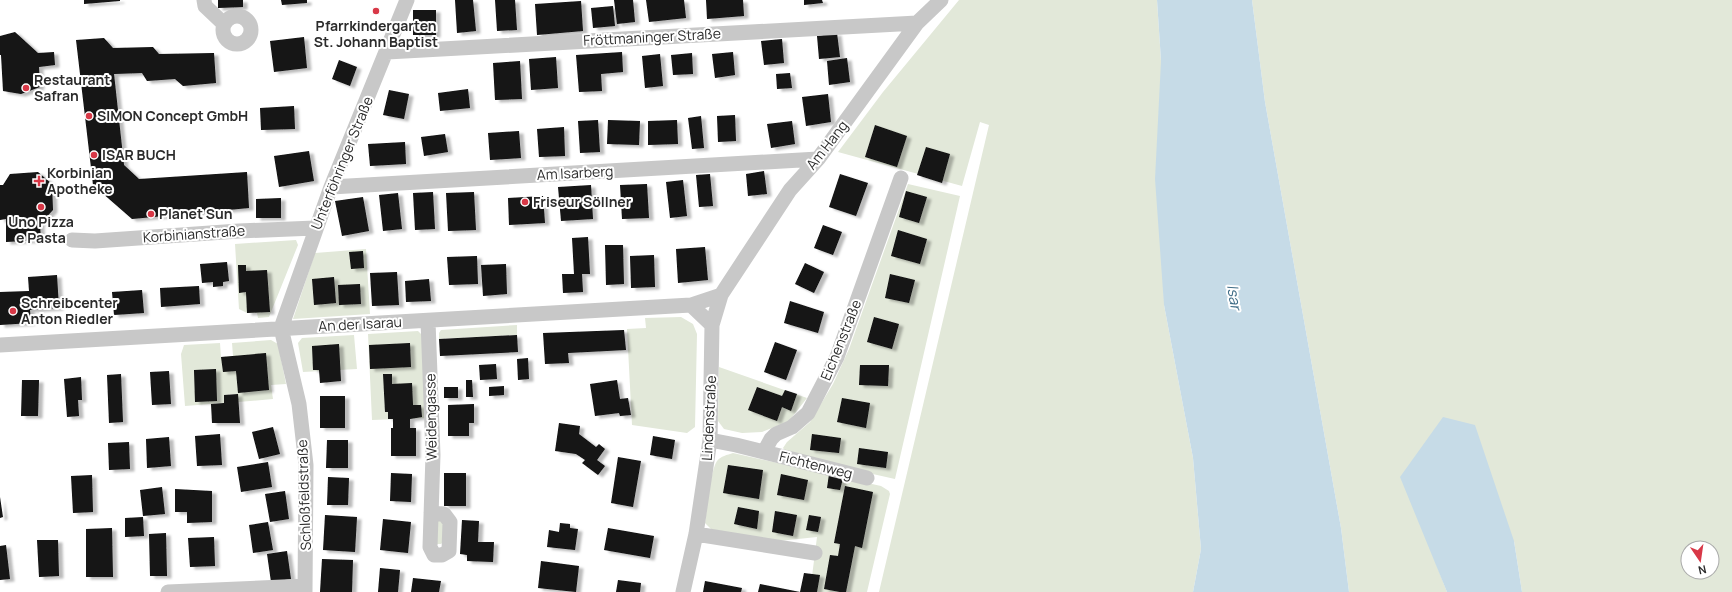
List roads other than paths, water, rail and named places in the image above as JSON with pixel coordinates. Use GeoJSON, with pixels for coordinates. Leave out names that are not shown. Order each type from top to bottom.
{"type":"FeatureCollection","features":[{"type":"Feature","properties":{"kind":"street"},"geometry":{"type":"LineString","coordinates":[[204,0],[205,6],[224,24]]}},
{"type":"Feature","properties":{"kind":"street","name":"Unterföhringer Straße"},"geometry":{"type":"LineString","coordinates":[[281,328],[315,228],[407,0]]}},
{"type":"Feature","properties":{"kind":"street","name":"Am Hang"},"geometry":{"type":"LineString","coordinates":[[712,325],[721,295],[790,190],[818,159],[917,23],[941,0]]}},
{"type":"Feature","properties":{"kind":"street","name":"Fröttmaninger Straße"},"geometry":{"type":"LineString","coordinates":[[387,52],[917,23]]}},
{"type":"Feature","properties":{"kind":"street","name":"Am Isarberg"},"geometry":{"type":"LineString","coordinates":[[331,187],[818,159]]}},
{"type":"Feature","properties":{"kind":"street","name":"Eichenstraße"},"geometry":{"type":"LineString","coordinates":[[764,452],[771,439],[776,434],[792,427],[808,413],[837,357],[901,178]]}},
{"type":"Feature","properties":{"kind":"street","name":"Korbinianstraße"},"geometry":{"type":"LineString","coordinates":[[72,240],[94,241],[239,231],[315,228]]}},
{"type":"Feature","properties":{"kind":"street"},"geometry":{"type":"LineString","coordinates":[[712,325],[691,305],[721,295]]}},
{"type":"Feature","properties":{"kind":"street","name":"An der Isarau"},"geometry":{"type":"LineString","coordinates":[[0,345],[691,305]]}},
{"type":"Feature","properties":{"kind":"street","name":"Weidengasse"},"geometry":{"type":"LineString","coordinates":[[428,321],[432,455],[431,514]]}},
{"type":"Feature","properties":{"kind":"street","name":"Lindenstraße"},"geometry":{"type":"LineString","coordinates":[[683,592],[696,534],[710,440],[712,325]]}},
{"type":"Feature","properties":{"kind":"street","name":"Schloßfeldstraße"},"geometry":{"type":"LineString","coordinates":[[281,328],[299,404],[306,465],[305,589]]}},
{"type":"Feature","properties":{"kind":"street"},"geometry":{"type":"LineString","coordinates":[[710,440],[764,452]]}},
{"type":"Feature","properties":{"kind":"street","name":"Fichtenweg"},"geometry":{"type":"LineString","coordinates":[[764,452],[867,478]]}},
{"type":"Feature","properties":{"kind":"street"},"geometry":{"type":"LineString","coordinates":[[696,534],[815,553]]}},
{"type":"Feature","properties":{"kind":"street"},"geometry":{"type":"LineString","coordinates":[[168,592],[305,589]]}},
{"type":"Feature","properties":{"kind":"water","name":"Isar"},"geometry":{"type":"Polygon","coordinates":[[[1157,0],[1252,0],[1265,102],[1341,528],[1349,592],[1193,592],[1201,549],[1193,458],[1164,305],[1155,179],[1161,61],[1157,0]]]}},
{"type":"Feature","properties":{"kind":"water"},"geometry":{"type":"Polygon","coordinates":[[[1443,417],[1475,425],[1514,541],[1522,592],[1447,592],[1400,477],[1443,417]]]}},
{"type":"Feature","properties":{"kind":"place","name":"Pfarrkindergarten St. Johann Baptist"},"geometry":{"type":"Point","coordinates":[376,11]}},
{"type":"Feature","properties":{"kind":"place","name":"Restaurant Safran"},"geometry":{"type":"Point","coordinates":[26,88]}},
{"type":"Feature","properties":{"kind":"place","name":"SIMON Concept GmbH"},"geometry":{"type":"Point","coordinates":[89,116]}},
{"type":"Feature","properties":{"kind":"place","name":"ISAR BUCH"},"geometry":{"type":"Point","coordinates":[94,155]}},
{"type":"Feature","properties":{"kind":"place","name":"Korbinian Apotheke"},"geometry":{"type":"Point","coordinates":[39,181]}},
{"type":"Feature","properties":{"kind":"place","name":"Friseur Söllner"},"geometry":{"type":"Point","coordinates":[525,202]}},
{"type":"Feature","properties":{"kind":"place","name":"Uno Pizza e Pasta"},"geometry":{"type":"Point","coordinates":[41,207]}},
{"type":"Feature","properties":{"kind":"place","name":"Planet Sun"},"geometry":{"type":"Point","coordinates":[151,214]}},
{"type":"Feature","properties":{"kind":"place","name":"Schreibcenter Anton Riedler"},"geometry":{"type":"Point","coordinates":[13,311]}}]}
